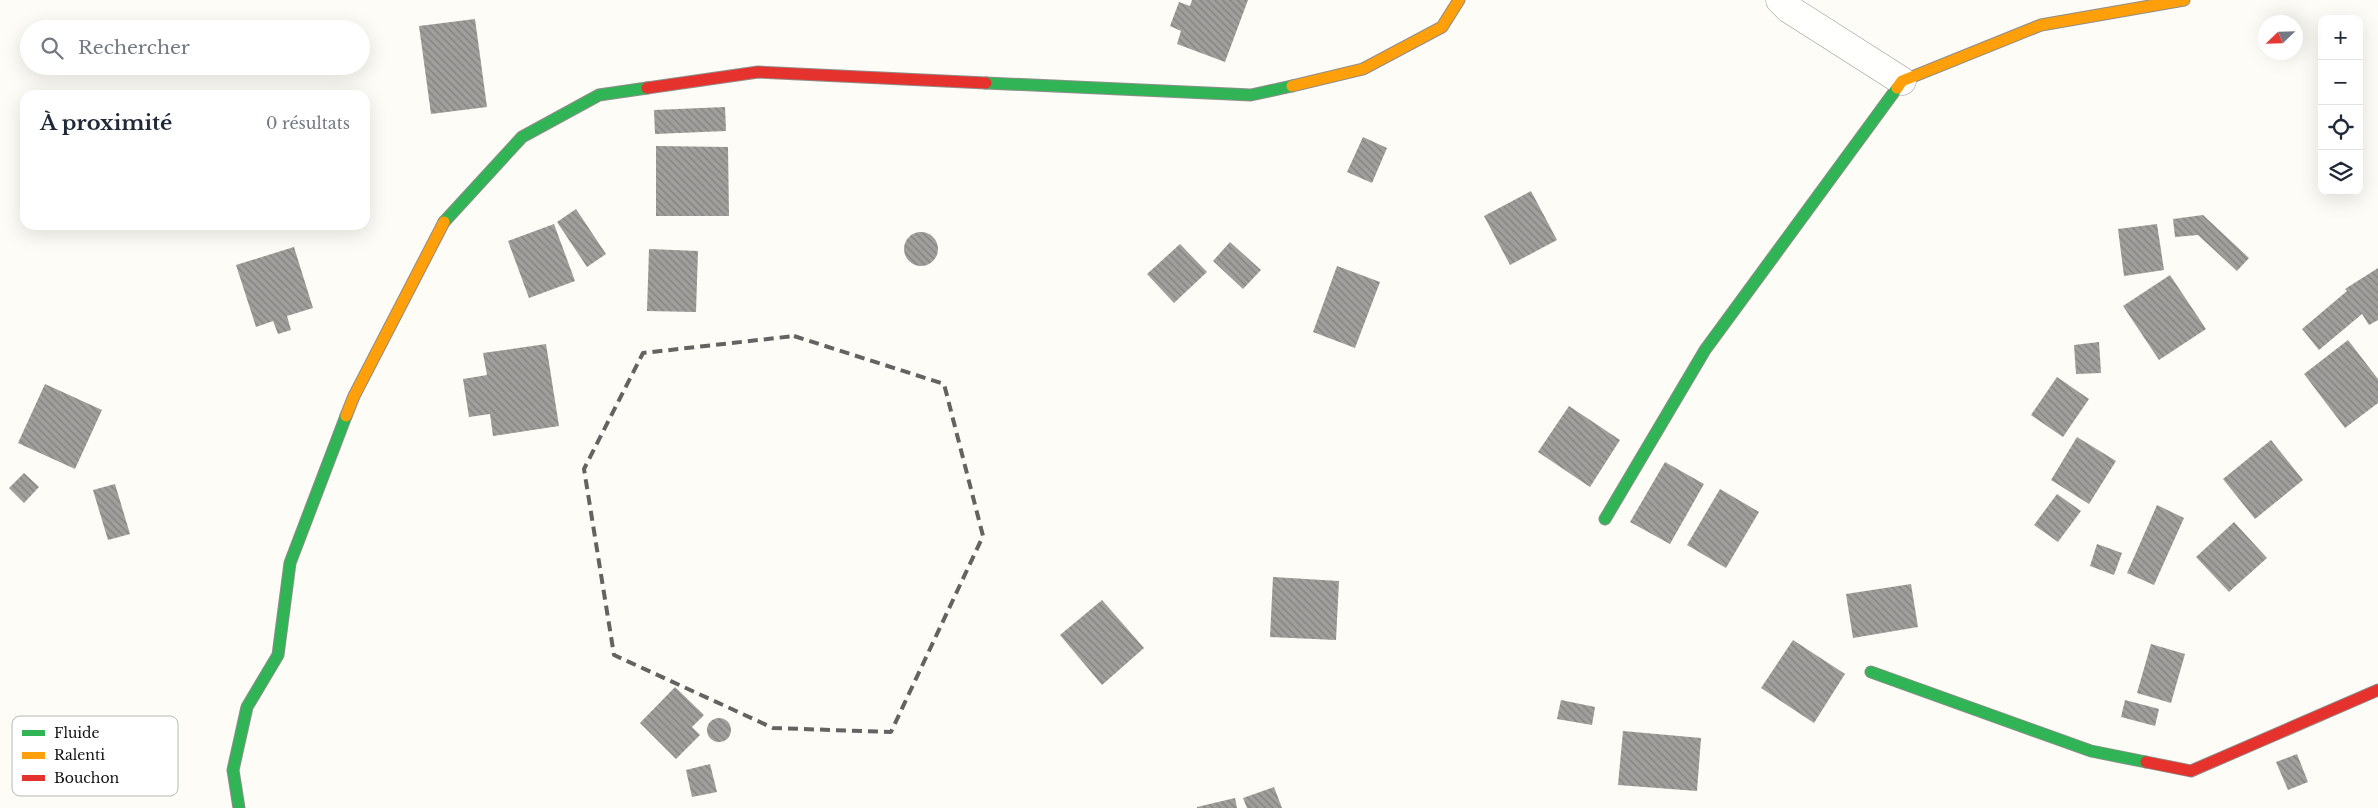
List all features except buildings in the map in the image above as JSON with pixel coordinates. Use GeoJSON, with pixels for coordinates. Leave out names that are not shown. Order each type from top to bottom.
{"type":"FeatureCollection","features":[{"type":"Feature","properties":{"kind":"street"},"geometry":{"type":"LineString","coordinates":[[239,808],[233,770],[247,707],[278,655],[290,563],[354,396],[442,224],[522,137],[600,95],[758,72],[1251,95],[1363,69],[1442,27],[1459,0]]}},
{"type":"Feature","properties":{"kind":"street"},"geometry":{"type":"LineString","coordinates":[[1780,0],[1789,10],[1902,81]]}},
{"type":"Feature","properties":{"kind":"street"},"geometry":{"type":"LineString","coordinates":[[1605,519],[1705,350],[1902,81],[2041,25],[2184,0]]}},
{"type":"Feature","properties":{"kind":"street"},"geometry":{"type":"LineString","coordinates":[[1872,672],[2091,751],[2190,771],[2378,690]]}},
{"type":"Feature","properties":{"kind":"highlighted area"},"geometry":{"type":"Polygon","coordinates":[[[794,336],[944,384],[983,536],[891,732],[773,728],[614,655],[584,469],[643,353],[794,336]]]}},
{"type":"Feature","properties":{"kind":"traffic: fast"},"geometry":{"type":"LineString","coordinates":[[986,83],[1251,95],[1292,86]]}},
{"type":"Feature","properties":{"kind":"traffic: fast"},"geometry":{"type":"LineString","coordinates":[[444,222],[522,137],[599,95],[647,88]]}},
{"type":"Feature","properties":{"kind":"traffic: fast"},"geometry":{"type":"LineString","coordinates":[[1605,519],[1705,350],[1897,88]]}},
{"type":"Feature","properties":{"kind":"traffic: fast"},"geometry":{"type":"LineString","coordinates":[[239,808],[233,770],[247,707],[278,655],[290,563],[346,416]]}},
{"type":"Feature","properties":{"kind":"traffic: fast"},"geometry":{"type":"LineString","coordinates":[[1871,672],[2091,751],[2146,762]]}},
{"type":"Feature","properties":{"kind":"traffic: slow"},"geometry":{"type":"LineString","coordinates":[[1292,86],[1363,69],[1442,27],[1459,0]]}},
{"type":"Feature","properties":{"kind":"traffic: slow"},"geometry":{"type":"LineString","coordinates":[[1897,88],[1902,81],[2041,25],[2184,0]]}},
{"type":"Feature","properties":{"kind":"traffic: slow"},"geometry":{"type":"LineString","coordinates":[[346,416],[354,396],[444,222]]}},
{"type":"Feature","properties":{"kind":"traffic: jam"},"geometry":{"type":"LineString","coordinates":[[647,88],[758,72],[986,83]]}},
{"type":"Feature","properties":{"kind":"traffic: jam"},"geometry":{"type":"LineString","coordinates":[[2146,762],[2191,771],[2378,690]]}}]}
